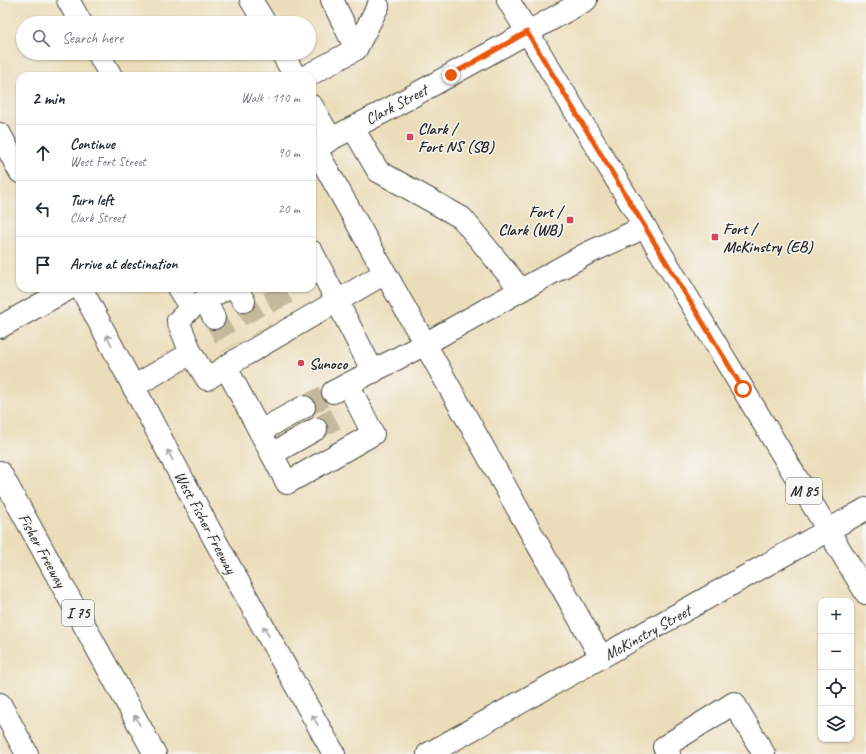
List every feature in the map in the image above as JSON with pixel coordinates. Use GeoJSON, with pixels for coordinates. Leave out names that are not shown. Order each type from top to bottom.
{"type":"FeatureCollection","features":[{"type":"Feature","properties":{"kind":"main road"},"geometry":{"type":"LineString","coordinates":[[68,0],[77,16]]}},
{"type":"Feature","properties":{"kind":"main road"},"geometry":{"type":"LineString","coordinates":[[251,0],[261,16]]}},
{"type":"Feature","properties":{"kind":"main road"},"geometry":{"type":"LineString","coordinates":[[332,0],[356,49]]}},
{"type":"Feature","properties":{"kind":"main road","name":"M 85"},"geometry":{"type":"LineString","coordinates":[[508,0],[866,593]]}},
{"type":"Feature","properties":{"kind":"main road","name":"Clark Street"},"geometry":{"type":"LineString","coordinates":[[320,147],[586,0]]}},
{"type":"Feature","properties":{"kind":"main road"},"geometry":{"type":"LineString","coordinates":[[314,72],[356,49],[378,6]]}},
{"type":"Feature","properties":{"kind":"main road"},"geometry":{"type":"LineString","coordinates":[[102,60],[109,72]]}},
{"type":"Feature","properties":{"kind":"main road"},"geometry":{"type":"LineString","coordinates":[[286,60],[293,72]]}},
{"type":"Feature","properties":{"kind":"main road"},"geometry":{"type":"LineString","coordinates":[[316,126],[320,147],[385,273],[601,657]]}},
{"type":"Feature","properties":{"kind":"main road"},"geometry":{"type":"LineString","coordinates":[[353,128],[378,171],[462,218],[521,290]]}},
{"type":"Feature","properties":{"kind":"main road"},"geometry":{"type":"LineString","coordinates":[[0,134],[16,164]]}},
{"type":"Feature","properties":{"kind":"main road"},"geometry":{"type":"LineString","coordinates":[[231,358],[260,431],[287,483],[373,434],[351,410],[340,388],[425,344],[586,254],[645,227]]}},
{"type":"Feature","properties":{"kind":"main road"},"geometry":{"type":"LineString","coordinates":[[316,260],[373,372]]}},
{"type":"Feature","properties":{"kind":"main road"},"geometry":{"type":"LineString","coordinates":[[235,292],[178,321],[191,353],[207,379],[231,358],[264,336],[290,321],[337,301],[385,273]]}},
{"type":"Feature","properties":{"kind":"main road"},"geometry":{"type":"LineString","coordinates":[[8,322],[63,292]]}},
{"type":"Feature","properties":{"kind":"main road","name":"West Fisher Freeway"},"geometry":{"type":"LineString","coordinates":[[83,292],[216,542],[334,754]]}},
{"type":"Feature","properties":{"kind":"main road"},"geometry":{"type":"LineString","coordinates":[[183,292],[203,309]]}},
{"type":"Feature","properties":{"kind":"main road"},"geometry":{"type":"LineString","coordinates":[[133,387],[191,353]]}},
{"type":"Feature","properties":{"kind":"main road"},"geometry":{"type":"LineString","coordinates":[[260,431],[304,408]]}},
{"type":"Feature","properties":{"kind":"main road"},"geometry":{"type":"LineString","coordinates":[[272,454],[316,429]]}},
{"type":"Feature","properties":{"kind":"main road","name":"Fisher Freeway"},"geometry":{"type":"LineString","coordinates":[[0,472],[156,754]]}},
{"type":"Feature","properties":{"kind":"main road","name":"McKinstry Street"},"geometry":{"type":"LineString","coordinates":[[428,754],[866,509]]}},
{"type":"Feature","properties":{"kind":"main road"},"geometry":{"type":"LineString","coordinates":[[0,704],[27,754]]}},
{"type":"Feature","properties":{"kind":"main road"},"geometry":{"type":"LineString","coordinates":[[669,754],[664,747],[734,704],[764,754]]}},
{"type":"Feature","properties":{"kind":"tunnel"},"geometry":{"type":"LineString","coordinates":[[275,292],[287,316]]}},
{"type":"Feature","properties":{"kind":"tunnel"},"geometry":{"type":"LineString","coordinates":[[244,301],[261,331]]}},
{"type":"Feature","properties":{"kind":"tunnel"},"geometry":{"type":"LineString","coordinates":[[214,318],[231,347]]}},
{"type":"Feature","properties":{"kind":"tunnel"},"geometry":{"type":"LineString","coordinates":[[304,407],[333,392]]}},
{"type":"Feature","properties":{"kind":"tunnel"},"geometry":{"type":"LineString","coordinates":[[316,429],[344,414]]}},
{"type":"Feature","properties":{"kind":"place","name":"Clark / Fort NS (SB)"},"geometry":{"type":"Point","coordinates":[410,137]}},
{"type":"Feature","properties":{"kind":"place","name":"Fort / Clark (WB)"},"geometry":{"type":"Point","coordinates":[570,220]}},
{"type":"Feature","properties":{"kind":"place","name":"Fort / McKinstry (EB)"},"geometry":{"type":"Point","coordinates":[715,237]}},
{"type":"Feature","properties":{"kind":"place","name":"Sunoco"},"geometry":{"type":"Point","coordinates":[301,363]}},
{"type":"Feature","properties":{"kind":"route"},"geometry":{"type":"LineString","coordinates":[[451,75],[527,32],[743,389]]}}]}
